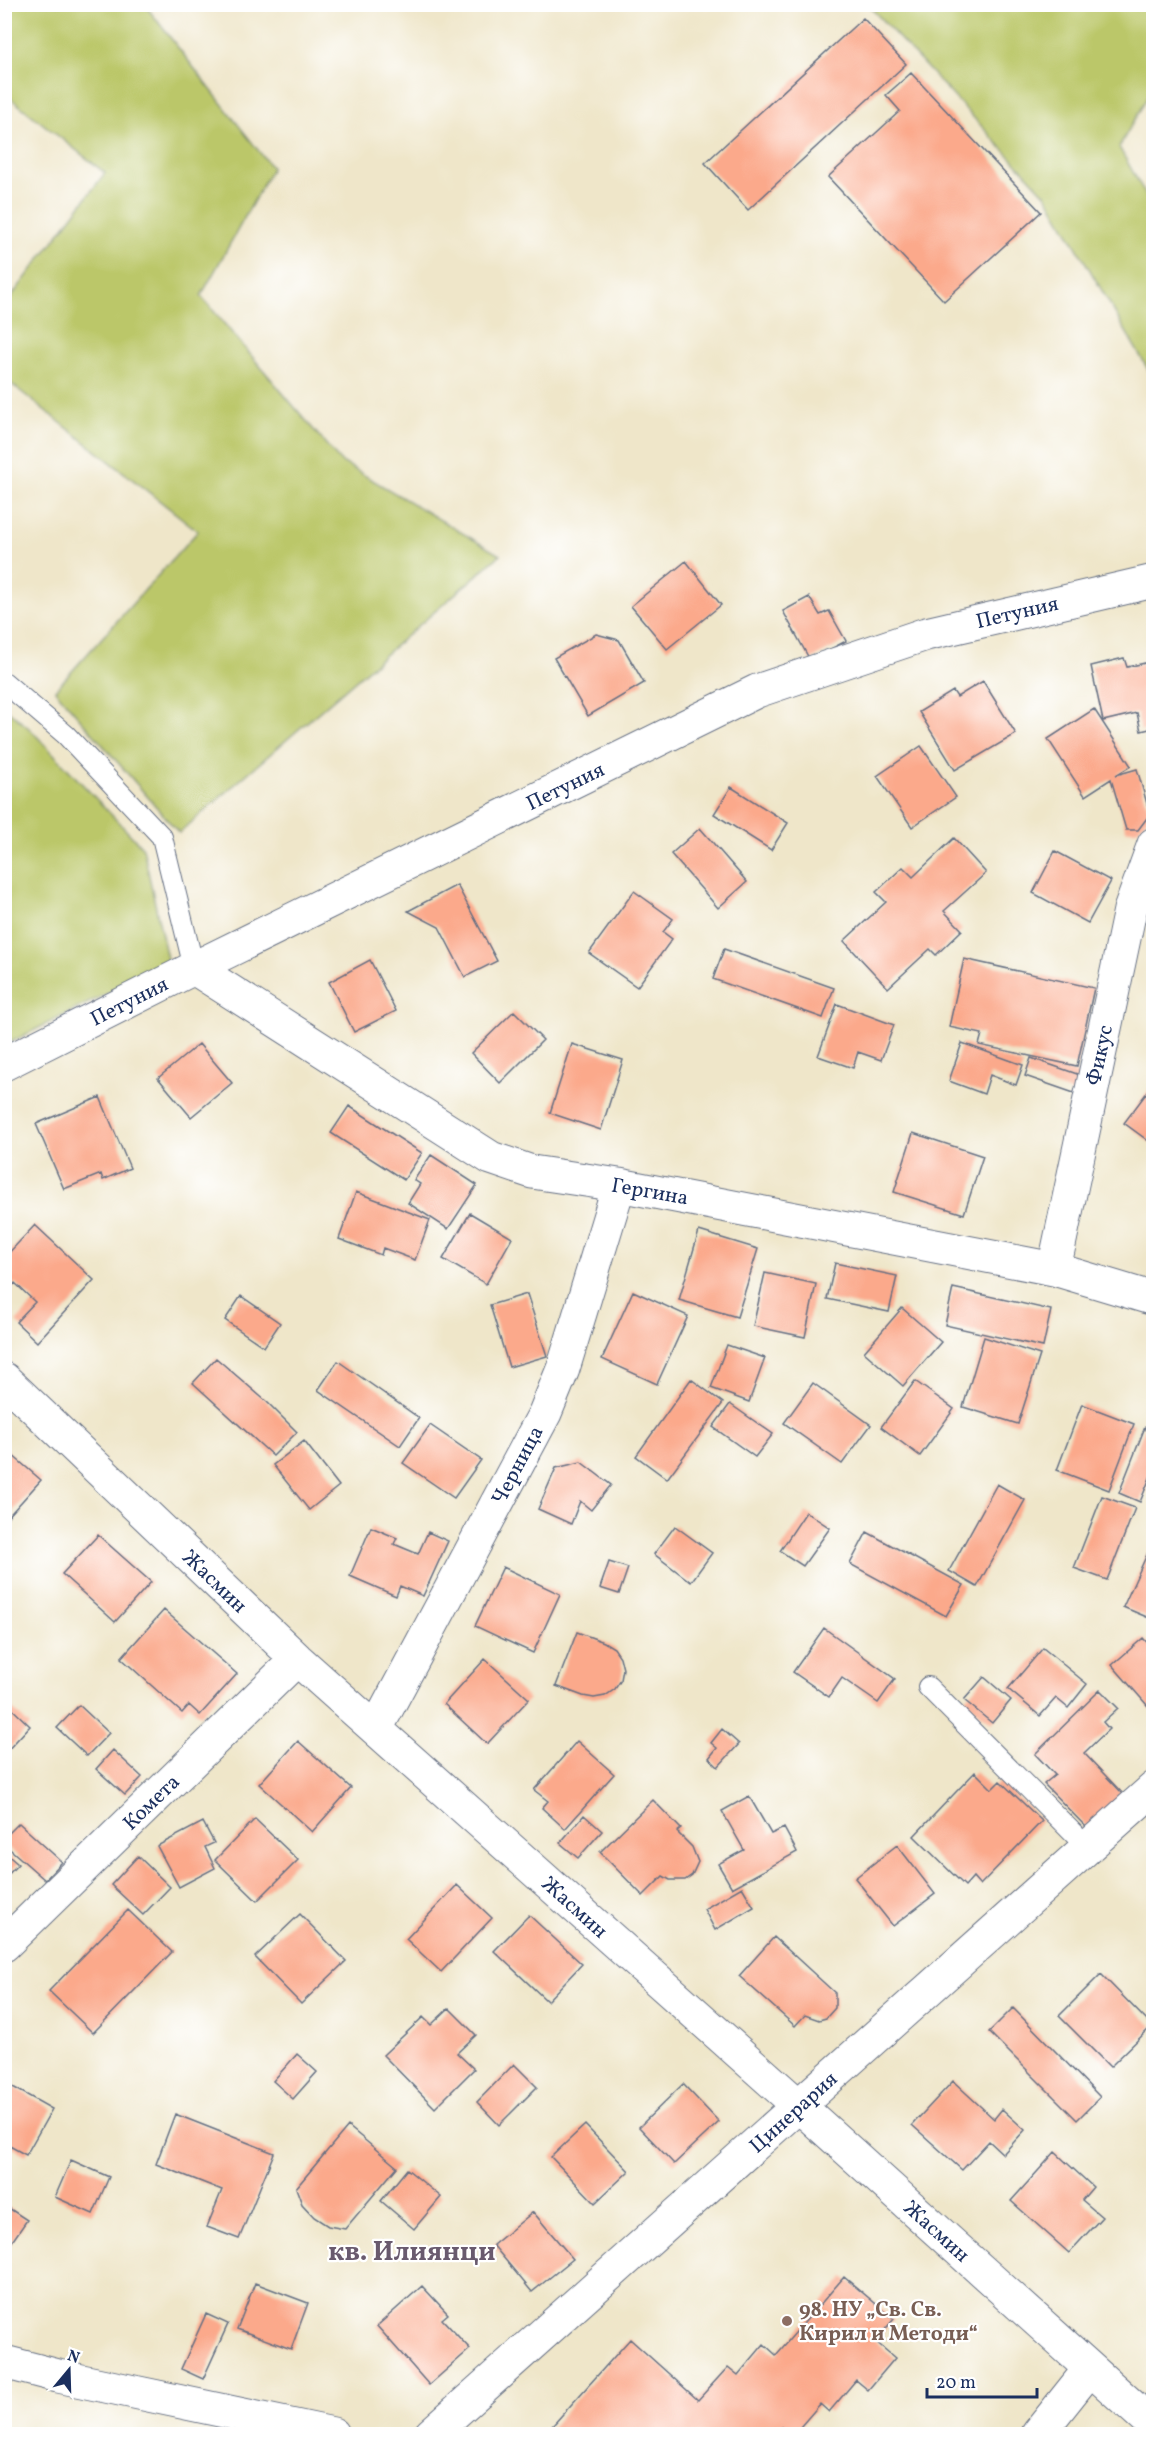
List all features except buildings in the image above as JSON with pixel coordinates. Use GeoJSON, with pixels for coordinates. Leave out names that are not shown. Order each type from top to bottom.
{"type":"FeatureCollection","features":[{"type":"Feature","properties":{"kind":"street","name":"Петуния"},"geometry":{"type":"LineString","coordinates":[[4,1064],[757,691],[926,634],[1154,582]]}},
{"type":"Feature","properties":{"kind":"street","name":"Фикус"},"geometry":{"type":"LineString","coordinates":[[1054,1269],[1130,910],[1154,844]]}},
{"type":"Feature","properties":{"kind":"street","name":"Гергина"},"geometry":{"type":"LineString","coordinates":[[194,968],[491,1158],[532,1172],[619,1185],[1054,1269],[1154,1299]]}},
{"type":"Feature","properties":{"kind":"street","name":"Черница"},"geometry":{"type":"LineString","coordinates":[[376,1729],[545,1413],[563,1369],[619,1185]]}},
{"type":"Feature","properties":{"kind":"street","name":"Жасмин"},"geometry":{"type":"LineString","coordinates":[[4,1379],[297,1659],[1154,2426]]}},
{"type":"Feature","properties":{"kind":"street","name":"Комета"},"geometry":{"type":"LineString","coordinates":[[4,1945],[297,1659]]}},
{"type":"Feature","properties":{"kind":"street","name":"Цинерария"},"geometry":{"type":"LineString","coordinates":[[431,2434],[1154,1788]]}},
{"type":"Feature","properties":{"kind":"street"},"geometry":{"type":"LineString","coordinates":[[4,2362],[58,2376],[333,2434]]}},
{"type":"Feature","properties":{"kind":"street"},"geometry":{"type":"LineString","coordinates":[[1038,2434],[1089,2370]]}},
{"type":"Feature","properties":{"kind":"lane"},"geometry":{"type":"LineString","coordinates":[[4,682],[66,735],[162,837],[194,968]]}},
{"type":"Feature","properties":{"kind":"lane"},"geometry":{"type":"LineString","coordinates":[[928,1687],[1088,1848]]}},
{"type":"Feature","properties":{"kind":"green space"},"geometry":{"type":"Polygon","coordinates":[[[5,4],[145,5],[272,168],[201,296],[340,461],[500,555],[179,833],[55,690],[198,531],[5,379],[5,305],[105,173],[5,94],[5,4]]]}},
{"type":"Feature","properties":{"kind":"green space"},"geometry":{"type":"Polygon","coordinates":[[[868,5],[1153,5],[1153,87],[1119,147],[1153,208],[1153,378],[1046,195],[868,5]]]}},
{"type":"Feature","properties":{"kind":"green space"},"geometry":{"type":"Polygon","coordinates":[[[5,708],[30,729],[143,848],[168,963],[5,1045],[5,708]]]}},
{"type":"Feature","properties":{"kind":"place","name":"98. НУ „Св. Св. Кирил и Методи“"},"geometry":{"type":"Point","coordinates":[787,2321]}},
{"type":"Feature","properties":{"kind":"district","name":"кв. Илиянци"},"geometry":{"type":"Point","coordinates":[412,2251]}}]}
